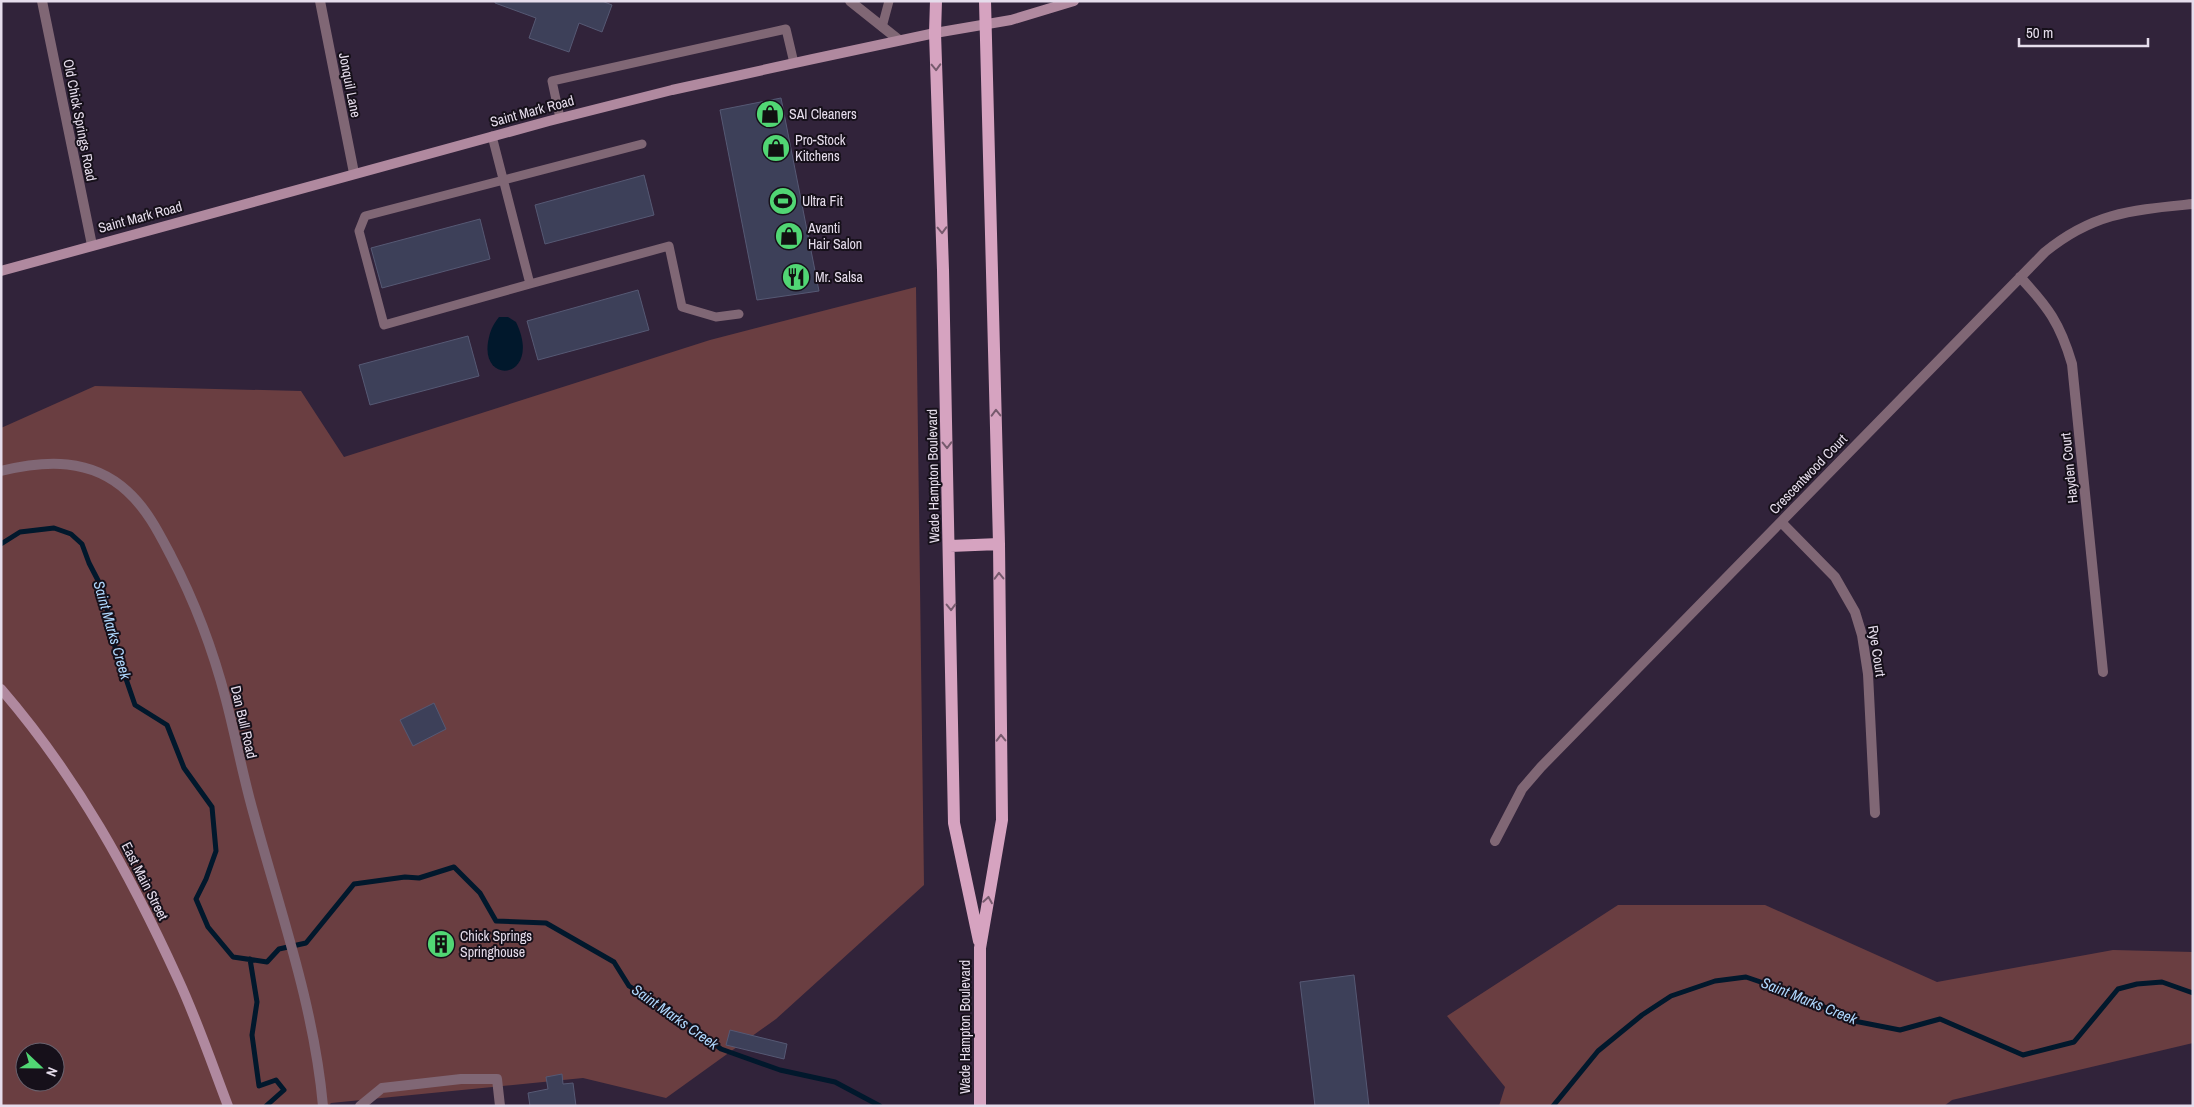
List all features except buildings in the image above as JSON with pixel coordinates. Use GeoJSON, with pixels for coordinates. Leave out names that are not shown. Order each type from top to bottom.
{"type":"FeatureCollection","features":[{"type":"Feature","properties":{"kind":"main road","name":"Wade Hampton Boulevard"},"geometry":{"type":"LineString","coordinates":[[936,1],[935,33],[950,546],[954,823],[980,948]]}},
{"type":"Feature","properties":{"kind":"main road","name":"Wade Hampton Boulevard"},"geometry":{"type":"LineString","coordinates":[[980,1106],[980,948],[1002,820],[999,544],[985,1]]}},
{"type":"Feature","properties":{"kind":"main road"},"geometry":{"type":"LineString","coordinates":[[950,546],[999,544]]}},
{"type":"Feature","properties":{"kind":"street","name":"Old Chick Springs Road"},"geometry":{"type":"LineString","coordinates":[[42,1],[92,245]]}},
{"type":"Feature","properties":{"kind":"street","name":"Jonquil Lane"},"geometry":{"type":"LineString","coordinates":[[320,1],[354,173]]}},
{"type":"Feature","properties":{"kind":"street"},"geometry":{"type":"LineString","coordinates":[[850,1],[899,40]]}},
{"type":"Feature","properties":{"kind":"street","name":"Saint Mark Road"},"geometry":{"type":"LineString","coordinates":[[1,271],[560,118],[672,90],[899,40],[987,25],[1074,1]]}},
{"type":"Feature","properties":{"kind":"street","name":"Crescentwood Court"},"geometry":{"type":"LineString","coordinates":[[1495,841],[1522,789],[1541,767],[2020,277],[2064,237],[2089,223],[2115,214],[2193,204]]}},
{"type":"Feature","properties":{"kind":"street","name":"Hayden Court"},"geometry":{"type":"LineString","coordinates":[[2020,277],[2044,302],[2056,320],[2065,340],[2072,364],[2103,672]]}},
{"type":"Feature","properties":{"kind":"street","name":"Dan Bull Road"},"geometry":{"type":"LineString","coordinates":[[1,471],[53,462],[85,467],[112,479],[127,490],[144,509],[160,534],[189,592],[206,635],[226,699],[244,781],[315,1037],[323,1106]]}},
{"type":"Feature","properties":{"kind":"street","name":"Rye Court"},"geometry":{"type":"LineString","coordinates":[[1781,522],[1835,577],[1855,612],[1862,635],[1868,674],[1875,813]]}},
{"type":"Feature","properties":{"kind":"street","name":"East Main Street"},"geometry":{"type":"LineString","coordinates":[[1,689],[53,755],[96,817],[114,848],[179,980],[228,1106]]}},
{"type":"Feature","properties":{"kind":"street"},"geometry":{"type":"LineString","coordinates":[[360,1106],[382,1088],[461,1079],[498,1079],[500,1106]]}},
{"type":"Feature","properties":{"kind":"lane"},"geometry":{"type":"LineString","coordinates":[[882,27],[890,1]]}},
{"type":"Feature","properties":{"kind":"lane"},"geometry":{"type":"LineString","coordinates":[[560,118],[552,81],[786,29],[794,63]]}},
{"type":"Feature","properties":{"kind":"lane"},"geometry":{"type":"LineString","coordinates":[[492,136],[530,284]]}},
{"type":"Feature","properties":{"kind":"lane"},"geometry":{"type":"LineString","coordinates":[[642,144],[365,216],[359,231],[384,325],[669,246],[682,307],[716,317],[739,314]]}},
{"type":"Feature","properties":{"kind":"shaded area"},"geometry":{"type":"Polygon","coordinates":[[[916,287],[924,885],[776,1019],[666,1098],[583,1078],[331,1103],[328,1106],[1,1106],[1,428],[95,386],[301,391],[344,457],[710,340],[916,287]]]}},
{"type":"Feature","properties":{"kind":"shaded area"},"geometry":{"type":"Polygon","coordinates":[[[1618,905],[1765,905],[1937,982],[2113,950],[2193,952],[2193,1043],[1952,1100],[1944,1106],[1499,1106],[1505,1087],[1447,1016],[1618,905]]]}},
{"type":"Feature","properties":{"kind":"water"},"geometry":{"type":"Polygon","coordinates":[[[499,317],[508,317],[516,322],[522,341],[522,355],[517,365],[509,370],[501,370],[493,366],[488,356],[488,342],[493,326],[499,317]]]}},
{"type":"Feature","properties":{"kind":"waterway","name":"Saint Marks Creek"},"geometry":{"type":"LineString","coordinates":[[1,544],[20,532],[54,528],[71,534],[82,544],[89,563],[103,590],[115,647],[135,705],[167,725],[184,768],[212,807],[216,851],[206,879],[196,899],[208,927],[233,957],[267,962],[279,949],[306,943],[354,884],[405,877],[419,878],[454,867],[480,893],[496,921],[546,923],[614,962],[629,986],[679,1017],[721,1049],[780,1070],[835,1082],[880,1106]]}},
{"type":"Feature","properties":{"kind":"waterway"},"geometry":{"type":"LineString","coordinates":[[250,959],[257,1002],[252,1035],[259,1086],[276,1080],[284,1090],[266,1106]]}},
{"type":"Feature","properties":{"kind":"waterway","name":"Saint Marks Creek"},"geometry":{"type":"LineString","coordinates":[[1553,1106],[1598,1051],[1642,1015],[1671,996],[1715,981],[1746,977],[1805,997],[1849,1020],[1900,1030],[1940,1019],[2023,1055],[2074,1042],[2118,989],[2137,984],[2162,982],[2193,993]]}},
{"type":"Feature","properties":{"kind":"place","name":"SAI Cleaners"},"geometry":{"type":"Point","coordinates":[770,114]}},
{"type":"Feature","properties":{"kind":"place","name":"Pro-Stock Kitchens"},"geometry":{"type":"Point","coordinates":[776,148]}},
{"type":"Feature","properties":{"kind":"place","name":"Ultra Fit"},"geometry":{"type":"Point","coordinates":[783,201]}},
{"type":"Feature","properties":{"kind":"place","name":"Avanti Hair Salon"},"geometry":{"type":"Point","coordinates":[789,236]}},
{"type":"Feature","properties":{"kind":"place","name":"Mr. Salsa"},"geometry":{"type":"Point","coordinates":[796,277]}},
{"type":"Feature","properties":{"kind":"place","name":"Chick Springs Springhouse"},"geometry":{"type":"Point","coordinates":[441,944]}}]}
